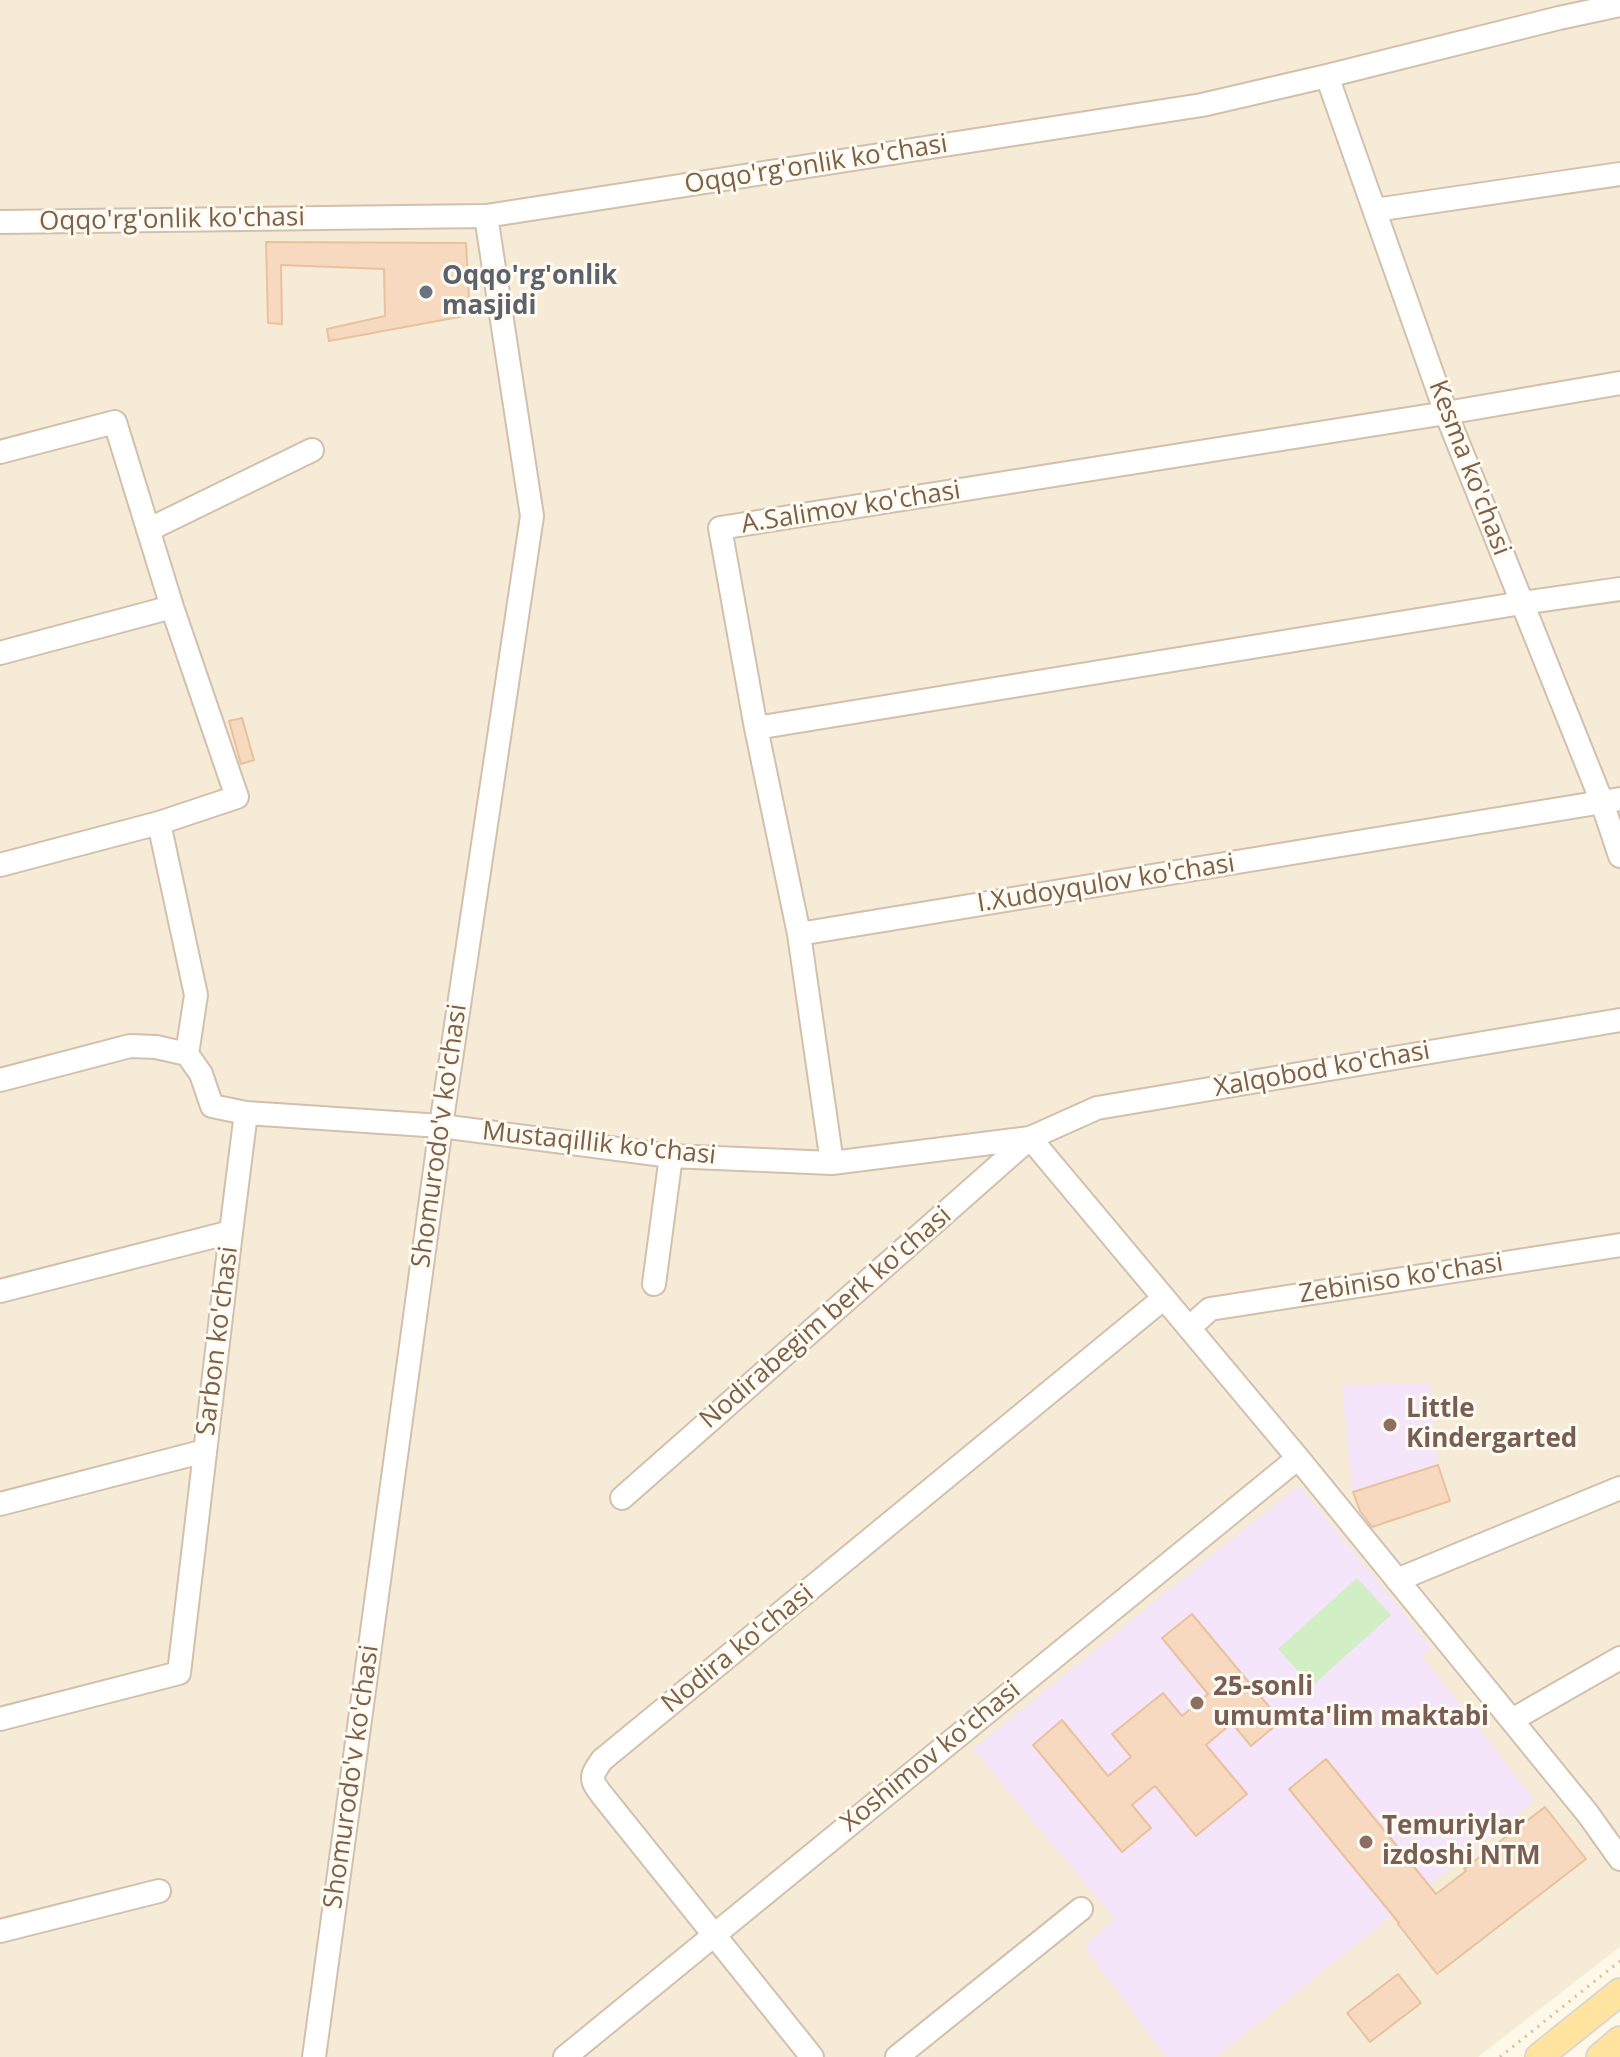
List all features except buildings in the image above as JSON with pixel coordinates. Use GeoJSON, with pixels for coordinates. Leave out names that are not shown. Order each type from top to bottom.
{"type":"FeatureCollection","features":[{"type":"Feature","properties":{"kind":"main road"},"geometry":{"type":"LineString","coordinates":[[1539,2057],[1620,1992]]}},
{"type":"Feature","properties":{"kind":"main road"},"geometry":{"type":"LineString","coordinates":[[1600,2057],[1620,2040]]}},
{"type":"Feature","properties":{"kind":"street","name":"Oqqo'rg'onlik ko'chasi"},"geometry":{"type":"LineString","coordinates":[[0,222],[486,216],[1202,105],[1327,76],[1560,9],[1620,5]]}},
{"type":"Feature","properties":{"kind":"street","name":"Kesma ko'chasi"},"geometry":{"type":"LineString","coordinates":[[1327,76],[1446,413],[1522,603],[1611,801],[1620,856]]}},
{"type":"Feature","properties":{"kind":"street"},"geometry":{"type":"LineString","coordinates":[[1375,210],[1620,174]]}},
{"type":"Feature","properties":{"kind":"street","name":"Shomurodo'v ko'chasi"},"geometry":{"type":"LineString","coordinates":[[314,2057],[441,1126],[532,516],[486,216]]}},
{"type":"Feature","properties":{"kind":"street","name":"A.Salimov ko'chasi"},"geometry":{"type":"LineString","coordinates":[[756,728],[720,528],[1620,383]]}},
{"type":"Feature","properties":{"kind":"street"},"geometry":{"type":"LineString","coordinates":[[0,452],[115,422],[172,607],[237,797],[159,823],[0,865]]}},
{"type":"Feature","properties":{"kind":"street"},"geometry":{"type":"LineString","coordinates":[[148,530],[312,450]]}},
{"type":"Feature","properties":{"kind":"street"},"geometry":{"type":"LineString","coordinates":[[832,1163],[799,934],[756,728],[1620,589]]}},
{"type":"Feature","properties":{"kind":"street"},"geometry":{"type":"LineString","coordinates":[[0,653],[172,607]]}},
{"type":"Feature","properties":{"kind":"street","name":"I.Xudoyqulov ko'chasi"},"geometry":{"type":"LineString","coordinates":[[799,934],[1611,801]]}},
{"type":"Feature","properties":{"kind":"street"},"geometry":{"type":"LineString","coordinates":[[0,1080],[130,1046],[156,1047],[187,1054],[196,995],[159,823]]}},
{"type":"Feature","properties":{"kind":"street","name":"Xalqobod ko'chasi"},"geometry":{"type":"LineString","coordinates":[[1030,1138],[1097,1108],[1620,1020]]}},
{"type":"Feature","properties":{"kind":"street","name":"Mustaqillik ko'chasi"},"geometry":{"type":"LineString","coordinates":[[187,1054],[201,1074],[212,1106],[246,1113],[441,1126],[671,1156],[832,1163],[1030,1138]]}},
{"type":"Feature","properties":{"kind":"street"},"geometry":{"type":"LineString","coordinates":[[0,1291],[231,1232],[246,1113]]}},
{"type":"Feature","properties":{"kind":"street"},"geometry":{"type":"LineString","coordinates":[[1030,1138],[1298,1458],[1588,1814],[1620,1859]]}},
{"type":"Feature","properties":{"kind":"street","name":"Nodirabegim berk ko'chasi"},"geometry":{"type":"LineString","coordinates":[[622,1498],[1030,1138]]}},
{"type":"Feature","properties":{"kind":"street"},"geometry":{"type":"LineString","coordinates":[[654,1284],[671,1156]]}},
{"type":"Feature","properties":{"kind":"street","name":"Sarbon ko'chasi"},"geometry":{"type":"LineString","coordinates":[[0,1719],[179,1673],[231,1232]]}},
{"type":"Feature","properties":{"kind":"street","name":"Zebiniso ko'chasi"},"geometry":{"type":"LineString","coordinates":[[1189,1328],[1210,1309],[1620,1245]]}},
{"type":"Feature","properties":{"kind":"street","name":"Nodira ko'chasi"},"geometry":{"type":"LineString","coordinates":[[812,2057],[593,1783],[595,1770],[602,1760],[1164,1298]]}},
{"type":"Feature","properties":{"kind":"street","name":"Sarbon ko'chasi"},"geometry":{"type":"LineString","coordinates":[[0,1504],[205,1451]]}},
{"type":"Feature","properties":{"kind":"street","name":"Xoshimov ko'chasi"},"geometry":{"type":"LineString","coordinates":[[565,2057],[1298,1458]]}},
{"type":"Feature","properties":{"kind":"street"},"geometry":{"type":"LineString","coordinates":[[1397,1580],[1620,1488]]}},
{"type":"Feature","properties":{"kind":"street"},"geometry":{"type":"LineString","coordinates":[[1512,1720],[1620,1658]]}},
{"type":"Feature","properties":{"kind":"street"},"geometry":{"type":"LineString","coordinates":[[0,1931],[159,1891]]}},
{"type":"Feature","properties":{"kind":"street"},"geometry":{"type":"LineString","coordinates":[[897,2057],[1081,1909]]}},
{"type":"Feature","properties":{"kind":"path"},"geometry":{"type":"LineString","coordinates":[[1500,2057],[1620,1961]]}},
{"type":"Feature","properties":{"kind":"shaded area"},"geometry":{"type":"Polygon","coordinates":[[[0,0],[1620,0],[1620,1947],[1478,2057],[0,2057],[0,0]]]}},
{"type":"Feature","properties":{"kind":"shaded area","name":"Little Kindergarted"},"geometry":{"type":"Polygon","coordinates":[[[1430,1383],[1438,1465],[1450,1501],[1365,1529],[1353,1493],[1342,1385],[1430,1383]]]}},
{"type":"Feature","properties":{"kind":"shaded area"},"geometry":{"type":"Polygon","coordinates":[[[1299,1485],[1432,1648],[1422,1656],[1535,1800],[1217,2057],[1166,2057],[1084,1946],[1115,1919],[973,1749],[1299,1485]]]}},
{"type":"Feature","properties":{"kind":"green space"},"geometry":{"type":"Polygon","coordinates":[[[1357,1578],[1391,1615],[1312,1686],[1278,1649],[1357,1578]]]}},
{"type":"Feature","properties":{"kind":"place","name":"Oqqo'rg'onlik masjidi"},"geometry":{"type":"Point","coordinates":[426,292]}},
{"type":"Feature","properties":{"kind":"place","name":"Little Kindergarted"},"geometry":{"type":"Point","coordinates":[1390,1425]}},
{"type":"Feature","properties":{"kind":"place","name":"25-sonli umumta'lim maktabi"},"geometry":{"type":"Point","coordinates":[1197,1703]}},
{"type":"Feature","properties":{"kind":"place","name":"Temuriylar izdoshi NTM"},"geometry":{"type":"Point","coordinates":[1366,1842]}}]}
